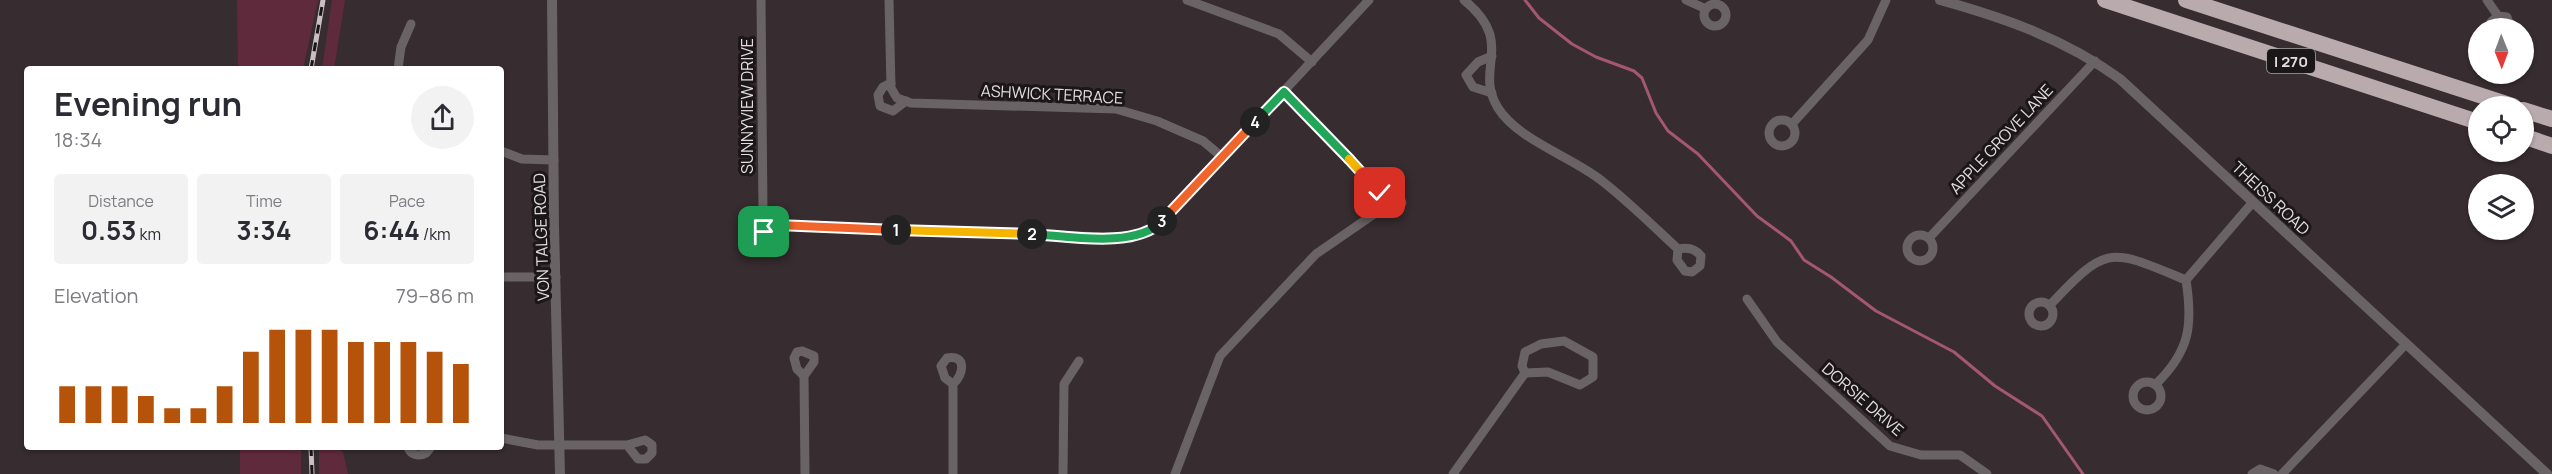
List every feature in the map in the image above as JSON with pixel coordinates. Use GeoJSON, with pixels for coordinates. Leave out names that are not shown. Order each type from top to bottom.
{"type":"FeatureCollection","features":[{"type":"Feature","properties":{"kind":"highway","name":"I 270"},"geometry":{"type":"LineString","coordinates":[[2104,0],[2468,119]]}},
{"type":"Feature","properties":{"kind":"highway","name":"I 270"},"geometry":{"type":"LineString","coordinates":[[2186,0],[2482,96]]}},
{"type":"Feature","properties":{"kind":"highway"},"geometry":{"type":"LineString","coordinates":[[2534,113],[2552,119]]}},
{"type":"Feature","properties":{"kind":"highway"},"geometry":{"type":"LineString","coordinates":[[2534,140],[2552,146]]}},
{"type":"Feature","properties":{"kind":"street","name":"VON TALGE ROAD"},"geometry":{"type":"LineString","coordinates":[[552,0],[561,474]]}},
{"type":"Feature","properties":{"kind":"street","name":"SUNNYVIEW DRIVE"},"geometry":{"type":"LineString","coordinates":[[761,0],[763,212],[758,216],[756,224],[761,231],[769,232],[777,225],[1131,238],[1154,230],[1369,0]]}},
{"type":"Feature","properties":{"kind":"street","name":"ASHWICK TERRACE"},"geometry":{"type":"LineString","coordinates":[[889,0],[891,83],[883,87],[878,95],[880,106],[893,111],[906,101],[1116,109],[1157,120],[1203,141],[1222,157]]}},
{"type":"Feature","properties":{"kind":"street"},"geometry":{"type":"LineString","coordinates":[[1187,0],[1279,34],[1312,62]]}},
{"type":"Feature","properties":{"kind":"street"},"geometry":{"type":"LineString","coordinates":[[1464,0],[1479,12],[1491,30],[1492,93],[1498,107],[1513,125],[1602,181],[1678,249]]}},
{"type":"Feature","properties":{"kind":"street"},"geometry":{"type":"LineString","coordinates":[[1686,0],[1706,9]]}},
{"type":"Feature","properties":{"kind":"street"},"geometry":{"type":"LineString","coordinates":[[1792,124],[1868,40],[1886,0]]}},
{"type":"Feature","properties":{"kind":"street","name":"THEISS ROAD"},"geometry":{"type":"LineString","coordinates":[[1940,0],[2028,27],[2095,61],[2135,92],[2547,474]]}},
{"type":"Feature","properties":{"kind":"street"},"geometry":{"type":"LineString","coordinates":[[2487,0],[2498,16],[2507,18]]}},
{"type":"Feature","properties":{"kind":"street"},"geometry":{"type":"LineString","coordinates":[[398,66],[400,48],[411,24]]}},
{"type":"Feature","properties":{"kind":"street"},"geometry":{"type":"LineString","coordinates":[[1492,56],[1478,62],[1466,75],[1466,81],[1473,87],[1492,93]]}},
{"type":"Feature","properties":{"kind":"street","name":"APPLE GROVE LANE"},"geometry":{"type":"LineString","coordinates":[[1929,238],[2095,61]]}},
{"type":"Feature","properties":{"kind":"street"},"geometry":{"type":"LineString","coordinates":[[891,83],[897,98],[906,101]]}},
{"type":"Feature","properties":{"kind":"street"},"geometry":{"type":"LineString","coordinates":[[1175,474],[1220,356],[1316,254],[1378,211],[1383,202],[1376,187],[1284,92]]}},
{"type":"Feature","properties":{"kind":"street"},"geometry":{"type":"LineString","coordinates":[[504,152],[522,159],[554,160]]}},
{"type":"Feature","properties":{"kind":"street"},"geometry":{"type":"LineString","coordinates":[[1376,187],[1392,190],[1401,197],[1402,203],[1397,209],[1378,211]]}},
{"type":"Feature","properties":{"kind":"street"},"geometry":{"type":"LineString","coordinates":[[2186,280],[2253,202]]}},
{"type":"Feature","properties":{"kind":"street"},"geometry":{"type":"LineString","coordinates":[[763,212],[777,225]]}},
{"type":"Feature","properties":{"kind":"street"},"geometry":{"type":"LineString","coordinates":[[2050,305],[2091,264],[2115,256],[2186,280]]}},
{"type":"Feature","properties":{"kind":"street"},"geometry":{"type":"LineString","coordinates":[[504,277],[556,277]]}},
{"type":"Feature","properties":{"kind":"street"},"geometry":{"type":"LineString","coordinates":[[2156,384],[2182,354],[2187,339],[2190,303],[2186,280]]}},
{"type":"Feature","properties":{"kind":"street","name":"DORSIE DRIVE"},"geometry":{"type":"LineString","coordinates":[[1747,299],[1777,342],[1890,446],[1922,454],[1960,455],[1986,474]]}},
{"type":"Feature","properties":{"kind":"street"},"geometry":{"type":"LineString","coordinates":[[1564,341],[1593,357],[1593,377],[1580,385],[1548,372],[1525,373],[1522,366],[1526,352],[1541,344],[1564,341]]}},
{"type":"Feature","properties":{"kind":"street"},"geometry":{"type":"LineString","coordinates":[[2282,474],[2406,344]]}},
{"type":"Feature","properties":{"kind":"street"},"geometry":{"type":"LineString","coordinates":[[1063,474],[1064,384],[1079,361]]}},
{"type":"Feature","properties":{"kind":"street"},"geometry":{"type":"LineString","coordinates":[[1453,474],[1525,373]]}},
{"type":"Feature","properties":{"kind":"street"},"geometry":{"type":"LineString","coordinates":[[804,376],[805,474]]}},
{"type":"Feature","properties":{"kind":"street"},"geometry":{"type":"LineString","coordinates":[[953,384],[953,474]]}},
{"type":"Feature","properties":{"kind":"street"},"geometry":{"type":"LineString","coordinates":[[504,439],[538,445],[627,445]]}},
{"type":"Feature","properties":{"kind":"street"},"geometry":{"type":"LineString","coordinates":[[410,450],[418,455],[428,450]]}},
{"type":"Feature","properties":{"kind":"street"},"geometry":{"type":"LineString","coordinates":[[2252,474],[2260,469],[2274,474]]}},
{"type":"Feature","properties":{"kind":"shaded area"},"geometry":{"type":"Polygon","coordinates":[[[237,0],[318,0],[304,66],[238,66],[237,0]]]}},
{"type":"Feature","properties":{"kind":"shaded area"},"geometry":{"type":"Polygon","coordinates":[[[332,0],[345,0],[334,66],[322,66],[332,0]]]}},
{"type":"Feature","properties":{"kind":"shaded area"},"geometry":{"type":"Polygon","coordinates":[[[240,450],[301,450],[301,474],[240,474],[240,450]]]}},
{"type":"Feature","properties":{"kind":"shaded area"},"geometry":{"type":"Polygon","coordinates":[[[319,450],[343,452],[348,474],[319,474],[319,450]]]}},
{"type":"Feature","properties":{"kind":"waterway"},"geometry":{"type":"LineString","coordinates":[[1525,0],[1539,18],[1572,44],[1596,57],[1634,71],[1642,78],[1656,113],[1668,131],[1698,154],[1757,216],[1791,241],[1804,260],[1876,311],[1954,352],[1995,386],[2042,416],[2083,474]]}},
{"type":"Feature","properties":{"kind":"railway"},"geometry":{"type":"LineString","coordinates":[[312,66],[323,0]]}},
{"type":"Feature","properties":{"kind":"railway"},"geometry":{"type":"LineString","coordinates":[[311,450],[312,474]]}},
{"type":"Feature","properties":{"kind":"route"},"geometry":{"type":"LineString","coordinates":[[764,232],[769,232],[777,225],[1131,238],[1154,230],[1284,92],[1380,193]]}}]}
